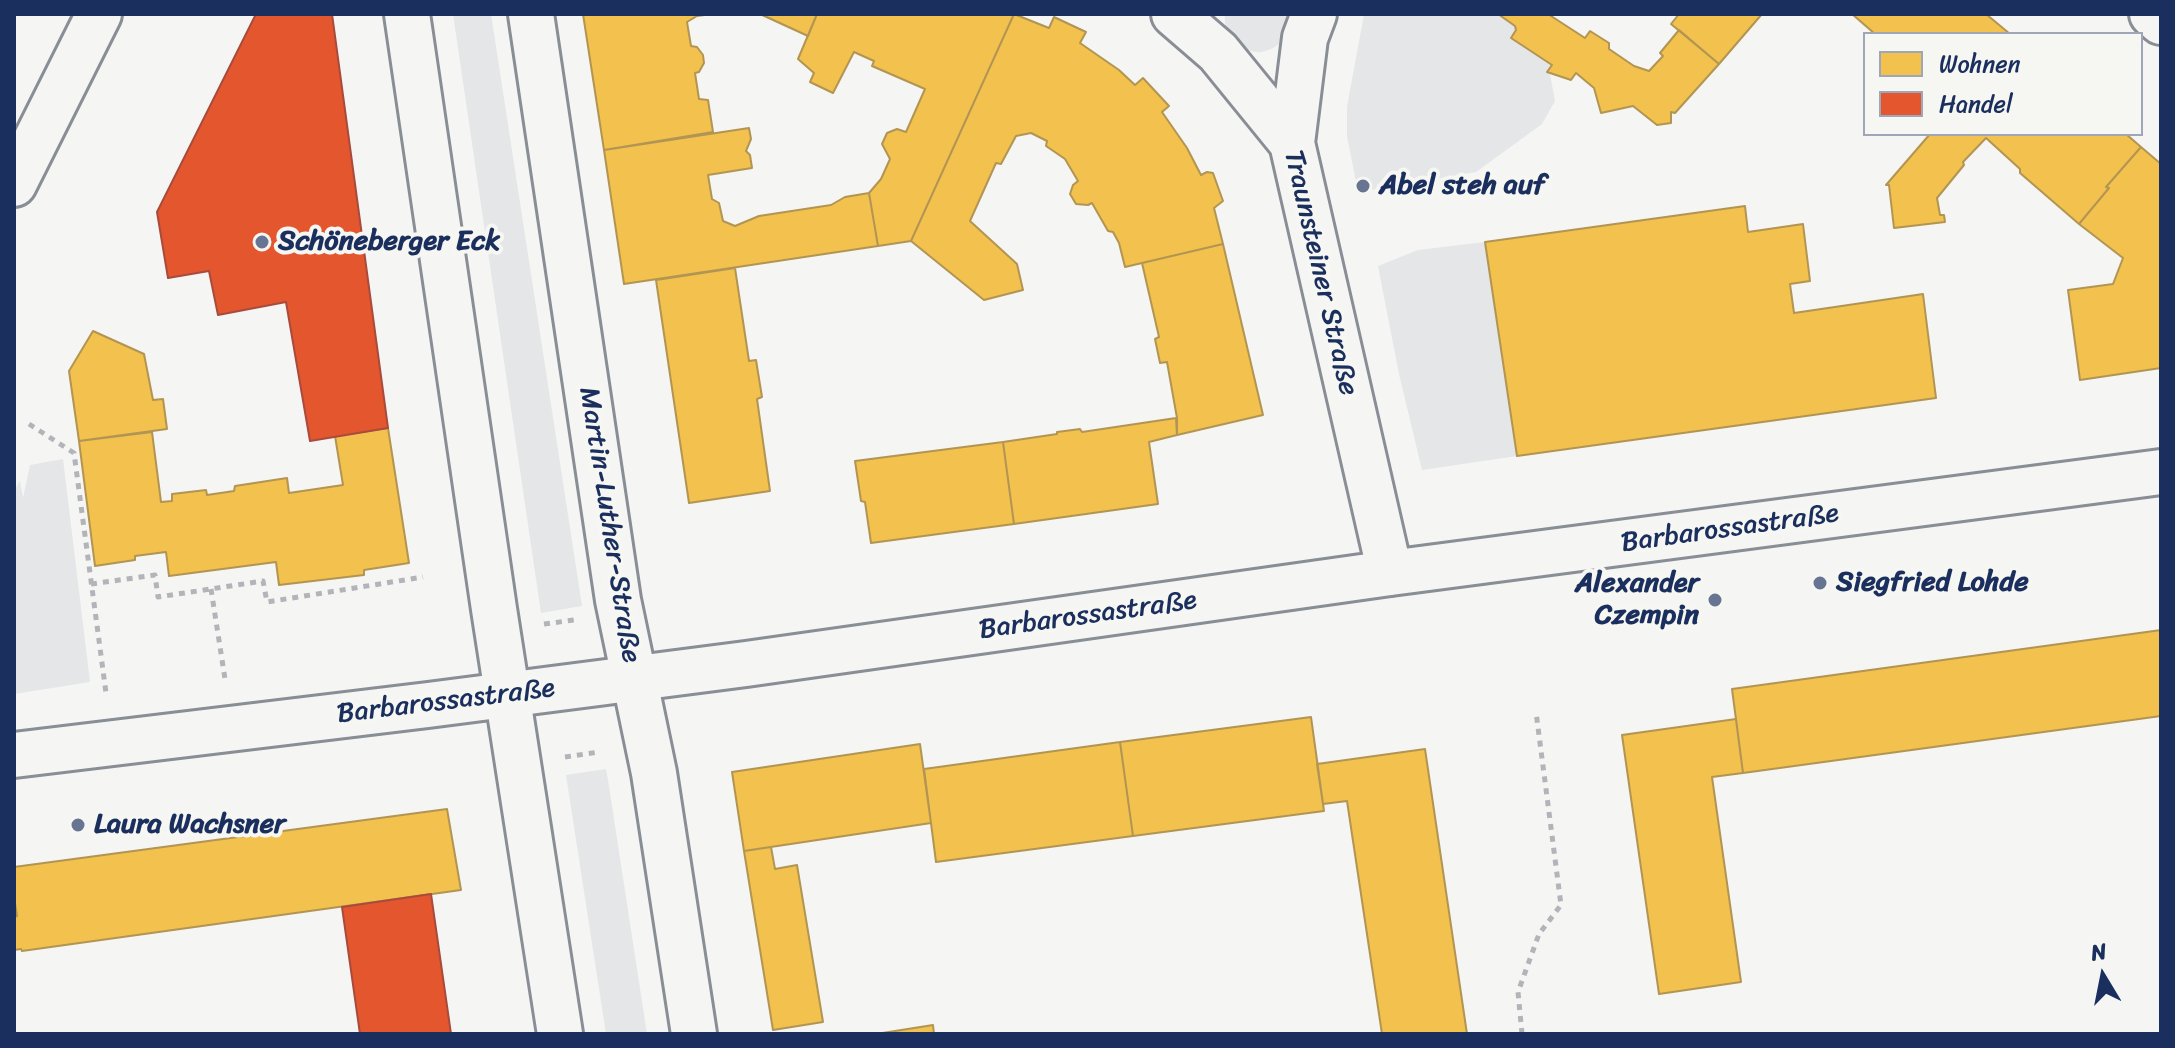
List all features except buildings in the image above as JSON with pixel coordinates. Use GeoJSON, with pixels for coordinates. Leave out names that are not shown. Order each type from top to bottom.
{"type":"FeatureCollection","features":[{"type":"Feature","properties":{"kind":"street"},"geometry":{"type":"LineString","coordinates":[[14,184],[99,14]]}},
{"type":"Feature","properties":{"kind":"street"},"geometry":{"type":"LineString","coordinates":[[407,14],[560,1034]]}},
{"type":"Feature","properties":{"kind":"street","name":"Martin-Luther-Straße"},"geometry":{"type":"LineString","coordinates":[[531,14],[618,600],[654,773],[694,1034]]}},
{"type":"Feature","properties":{"kind":"street","name":"Traunsteiner Straße"},"geometry":{"type":"LineString","coordinates":[[1174,14],[1218,52],[1292,143],[1390,573]]}},
{"type":"Feature","properties":{"kind":"street"},"geometry":{"type":"LineString","coordinates":[[1292,143],[1305,38],[1314,14]]}},
{"type":"Feature","properties":{"kind":"street"},"geometry":{"type":"LineString","coordinates":[[2152,14],[2161,22]]}},
{"type":"Feature","properties":{"kind":"street","name":"Barbarossastraße"},"geometry":{"type":"LineString","coordinates":[[14,755],[508,695],[1390,573],[2161,472]]}},
{"type":"Feature","properties":{"kind":"path"},"geometry":{"type":"LineString","coordinates":[[29,424],[74,453],[106,696]]}},
{"type":"Feature","properties":{"kind":"path"},"geometry":{"type":"LineString","coordinates":[[91,584],[155,575],[158,597],[263,581],[267,602],[423,577]]}},
{"type":"Feature","properties":{"kind":"path"},"geometry":{"type":"LineString","coordinates":[[211,589],[225,679]]}},
{"type":"Feature","properties":{"kind":"path"},"geometry":{"type":"LineString","coordinates":[[543,624],[584,619]]}},
{"type":"Feature","properties":{"kind":"path"},"geometry":{"type":"LineString","coordinates":[[1522,1034],[1518,992],[1539,934],[1561,905],[1536,712]]}},
{"type":"Feature","properties":{"kind":"path"},"geometry":{"type":"LineString","coordinates":[[563,758],[604,752]]}},
{"type":"Feature","properties":{"kind":"shaded area"},"geometry":{"type":"Polygon","coordinates":[[[453,14],[491,14],[582,606],[541,613],[453,14]]]}},
{"type":"Feature","properties":{"kind":"shaded area"},"geometry":{"type":"Polygon","coordinates":[[[1225,14],[1293,14],[1285,40],[1271,49],[1258,52],[1246,49],[1231,35],[1226,27],[1225,14]]]}},
{"type":"Feature","properties":{"kind":"shaded area"},"geometry":{"type":"Polygon","coordinates":[[[1364,14],[1498,14],[1515,26],[1511,38],[1552,65],[1547,72],[1555,101],[1542,124],[1476,172],[1358,192],[1347,136],[1347,107],[1364,14]]]}},
{"type":"Feature","properties":{"kind":"shaded area"},"geometry":{"type":"Polygon","coordinates":[[[1485,242],[1517,456],[1422,470],[1378,266],[1418,250],[1485,242]]]}},
{"type":"Feature","properties":{"kind":"shaded area"},"geometry":{"type":"Polygon","coordinates":[[[63,459],[90,682],[14,694],[14,491],[20,481],[23,498],[30,465],[63,459]]]}},
{"type":"Feature","properties":{"kind":"shaded area"},"geometry":{"type":"Polygon","coordinates":[[[606,769],[647,1034],[606,1034],[566,775],[606,769]]]}},
{"type":"Feature","properties":{"kind":"place","name":"Abel steh auf"},"geometry":{"type":"Point","coordinates":[1363,186]}},
{"type":"Feature","properties":{"kind":"place","name":"Schöneberger Eck"},"geometry":{"type":"Point","coordinates":[262,242]}},
{"type":"Feature","properties":{"kind":"place","name":"Siegfried Lohde"},"geometry":{"type":"Point","coordinates":[1820,583]}},
{"type":"Feature","properties":{"kind":"place","name":"Alexander Czempin"},"geometry":{"type":"Point","coordinates":[1715,600]}},
{"type":"Feature","properties":{"kind":"place","name":"Laura Wachsner"},"geometry":{"type":"Point","coordinates":[78,825]}}]}
